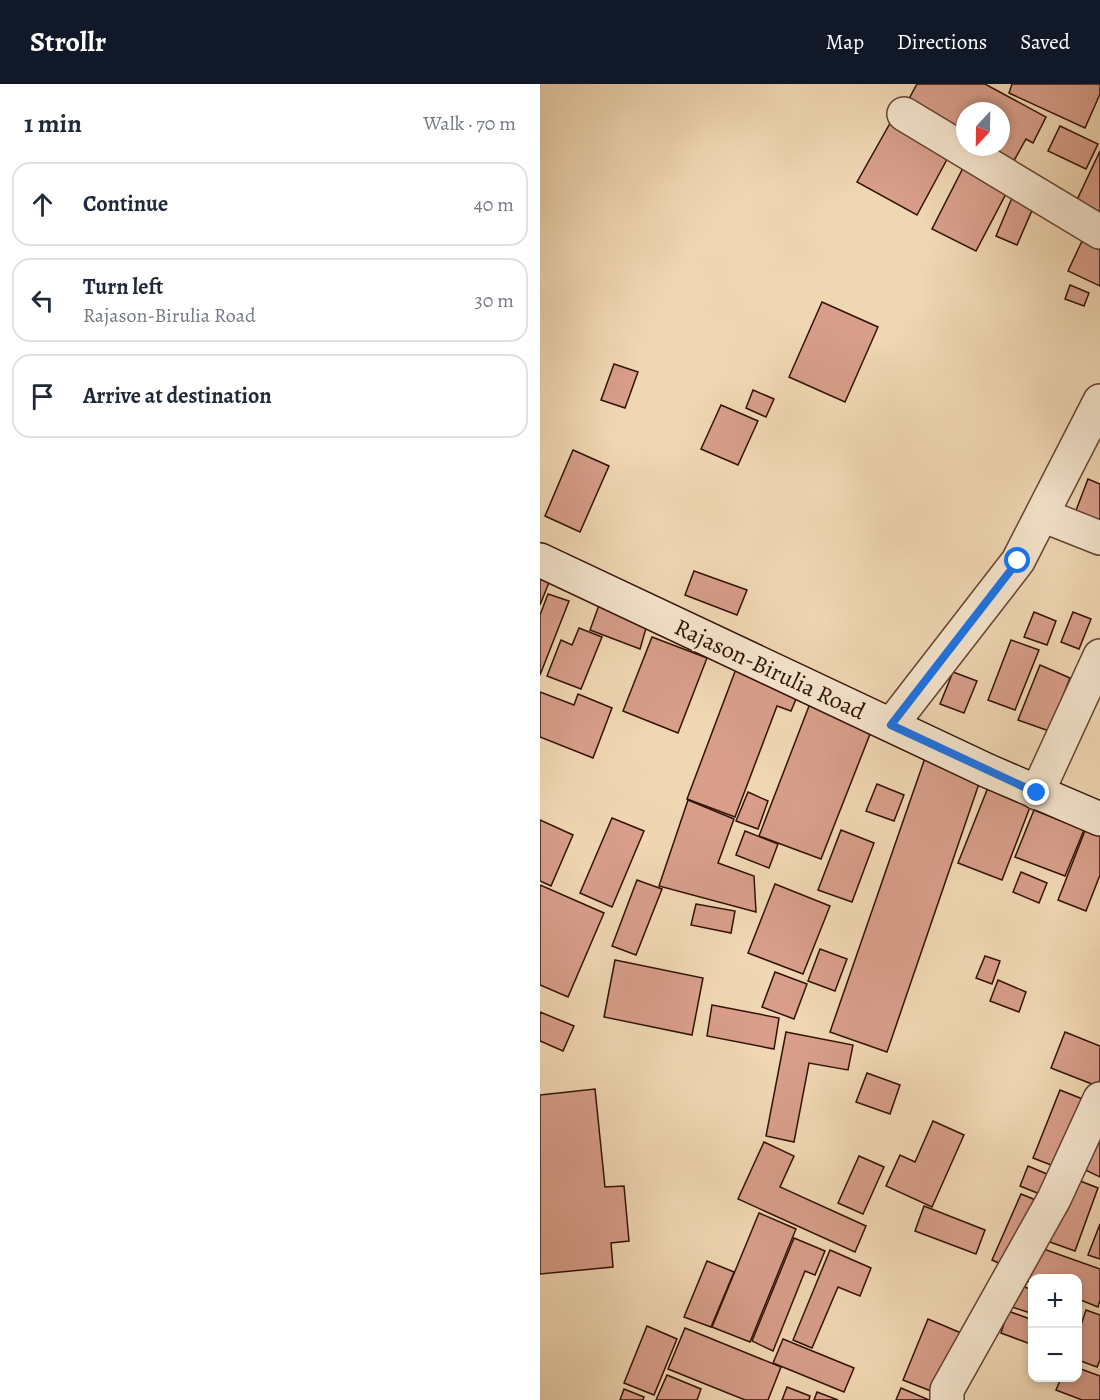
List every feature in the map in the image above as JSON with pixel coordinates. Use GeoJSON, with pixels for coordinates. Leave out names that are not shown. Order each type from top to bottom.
{"type":"FeatureCollection","features":[{"type":"Feature","properties":{"kind":"street"},"geometry":{"type":"LineString","coordinates":[[903,114],[1100,232]]}},
{"type":"Feature","properties":{"kind":"street"},"geometry":{"type":"LineString","coordinates":[[891,725],[1018,561],[1100,401]]}},
{"type":"Feature","properties":{"kind":"street"},"geometry":{"type":"LineString","coordinates":[[1042,515],[1100,538]]}},
{"type":"Feature","properties":{"kind":"street","name":"Rajason-Birulia Road"},"geometry":{"type":"LineString","coordinates":[[540,560],[1037,793],[1100,819]]}},
{"type":"Feature","properties":{"kind":"street"},"geometry":{"type":"LineString","coordinates":[[1037,793],[1100,658]]}},
{"type":"Feature","properties":{"kind":"street"},"geometry":{"type":"LineString","coordinates":[[947,1400],[947,1390],[1054,1199],[1100,1099]]}},
{"type":"Feature","properties":{"kind":"building"},"geometry":{"type":"Polygon","coordinates":[[[917,84],[985,84],[1046,117],[1033,143],[1026,139],[1011,166],[993,156],[1010,156],[1010,102],[956,102],[956,136],[904,108],[917,84]]]}},
{"type":"Feature","properties":{"kind":"building"},"geometry":{"type":"Polygon","coordinates":[[[1012,84],[1100,84],[1100,94],[1085,128],[1009,93],[1012,84]]]}},
{"type":"Feature","properties":{"kind":"building"},"geometry":{"type":"Polygon","coordinates":[[[893,118],[952,150],[917,215],[857,182],[893,118]]]}},
{"type":"Feature","properties":{"kind":"building"},"geometry":{"type":"Polygon","coordinates":[[[1060,126],[1098,144],[1086,169],[1048,151],[1060,126]]]}},
{"type":"Feature","properties":{"kind":"building"},"geometry":{"type":"Polygon","coordinates":[[[1100,151],[1100,213],[1076,202],[1100,151]]]}},
{"type":"Feature","properties":{"kind":"building"},"geometry":{"type":"Polygon","coordinates":[[[964,166],[1009,188],[976,251],[932,229],[964,166]]]}},
{"type":"Feature","properties":{"kind":"building"},"geometry":{"type":"Polygon","coordinates":[[[1012,198],[1033,208],[1017,245],[996,236],[1012,198]]]}},
{"type":"Feature","properties":{"kind":"building"},"geometry":{"type":"Polygon","coordinates":[[[1082,241],[1100,250],[1100,286],[1068,271],[1082,241]]]}},
{"type":"Feature","properties":{"kind":"building"},"geometry":{"type":"Polygon","coordinates":[[[1070,285],[1089,293],[1084,306],[1065,299],[1070,285]]]}},
{"type":"Feature","properties":{"kind":"building"},"geometry":{"type":"Polygon","coordinates":[[[822,302],[878,327],[845,402],[789,377],[822,302]]]}},
{"type":"Feature","properties":{"kind":"building"},"geometry":{"type":"Polygon","coordinates":[[[614,364],[638,372],[625,408],[601,400],[614,364]]]}},
{"type":"Feature","properties":{"kind":"building"},"geometry":{"type":"Polygon","coordinates":[[[753,390],[774,399],[766,417],[746,408],[753,390]]]}},
{"type":"Feature","properties":{"kind":"building"},"geometry":{"type":"Polygon","coordinates":[[[721,405],[758,421],[738,465],[701,449],[721,405]]]}},
{"type":"Feature","properties":{"kind":"building"},"geometry":{"type":"Polygon","coordinates":[[[573,450],[609,466],[580,532],[545,516],[573,450]]]}},
{"type":"Feature","properties":{"kind":"building"},"geometry":{"type":"Polygon","coordinates":[[[1088,479],[1100,484],[1100,522],[1075,513],[1088,479]]]}},
{"type":"Feature","properties":{"kind":"building"},"geometry":{"type":"Polygon","coordinates":[[[540,570],[552,575],[540,605],[540,570]]]}},
{"type":"Feature","properties":{"kind":"building"},"geometry":{"type":"Polygon","coordinates":[[[694,571],[747,590],[737,615],[685,595],[694,571]]]}},
{"type":"Feature","properties":{"kind":"building"},"geometry":{"type":"Polygon","coordinates":[[[548,594],[569,601],[540,675],[540,615],[548,594]]]}},
{"type":"Feature","properties":{"kind":"building"},"geometry":{"type":"Polygon","coordinates":[[[603,594],[649,618],[640,649],[590,630],[603,594]]]}},
{"type":"Feature","properties":{"kind":"building"},"geometry":{"type":"Polygon","coordinates":[[[1034,612],[1056,621],[1047,645],[1024,637],[1034,612]]]}},
{"type":"Feature","properties":{"kind":"building"},"geometry":{"type":"Polygon","coordinates":[[[1073,612],[1091,619],[1079,649],[1061,642],[1073,612]]]}},
{"type":"Feature","properties":{"kind":"building"},"geometry":{"type":"Polygon","coordinates":[[[579,628],[602,637],[581,689],[547,676],[561,640],[572,645],[579,628]]]}},
{"type":"Feature","properties":{"kind":"building"},"geometry":{"type":"Polygon","coordinates":[[[652,637],[707,658],[678,733],[623,711],[652,637]]]}},
{"type":"Feature","properties":{"kind":"building"},"geometry":{"type":"Polygon","coordinates":[[[1011,640],[1039,650],[1015,710],[988,700],[1011,640]]]}},
{"type":"Feature","properties":{"kind":"building"},"geometry":{"type":"Polygon","coordinates":[[[739,661],[802,685],[791,711],[777,706],[735,817],[687,799],[739,661]]]}},
{"type":"Feature","properties":{"kind":"building"},"geometry":{"type":"Polygon","coordinates":[[[1040,665],[1070,678],[1049,731],[1018,720],[1040,665]]]}},
{"type":"Feature","properties":{"kind":"building"},"geometry":{"type":"Polygon","coordinates":[[[953,672],[977,681],[964,713],[940,704],[953,672]]]}},
{"type":"Feature","properties":{"kind":"building"},"geometry":{"type":"Polygon","coordinates":[[[540,692],[574,705],[578,694],[612,708],[593,758],[540,737],[540,692]]]}},
{"type":"Feature","properties":{"kind":"building"},"geometry":{"type":"Polygon","coordinates":[[[814,693],[874,724],[821,859],[759,836],[814,693]]]}},
{"type":"Feature","properties":{"kind":"building"},"geometry":{"type":"Polygon","coordinates":[[[926,755],[982,775],[887,1052],[830,1032],[926,755]]]}},
{"type":"Feature","properties":{"kind":"building"},"geometry":{"type":"Polygon","coordinates":[[[877,784],[904,795],[894,821],[866,811],[877,784]]]}},
{"type":"Feature","properties":{"kind":"building"},"geometry":{"type":"Polygon","coordinates":[[[989,785],[1032,802],[1002,880],[958,863],[989,785]]]}},
{"type":"Feature","properties":{"kind":"building"},"geometry":{"type":"Polygon","coordinates":[[[748,792],[768,801],[758,829],[736,821],[748,792]]]}},
{"type":"Feature","properties":{"kind":"building"},"geometry":{"type":"Polygon","coordinates":[[[688,800],[734,819],[718,863],[754,876],[756,912],[659,886],[688,800]]]}},
{"type":"Feature","properties":{"kind":"building"},"geometry":{"type":"Polygon","coordinates":[[[1034,810],[1084,830],[1065,876],[1015,857],[1034,810]]]}},
{"type":"Feature","properties":{"kind":"building"},"geometry":{"type":"Polygon","coordinates":[[[612,818],[644,831],[612,907],[580,893],[612,818]]]}},
{"type":"Feature","properties":{"kind":"building"},"geometry":{"type":"Polygon","coordinates":[[[540,820],[573,835],[551,886],[540,881],[540,820]]]}},
{"type":"Feature","properties":{"kind":"building"},"geometry":{"type":"Polygon","coordinates":[[[1086,828],[1100,833],[1100,875],[1086,911],[1058,900],[1086,828]]]}},
{"type":"Feature","properties":{"kind":"building"},"geometry":{"type":"Polygon","coordinates":[[[841,830],[874,843],[852,902],[818,890],[841,830]]]}},
{"type":"Feature","properties":{"kind":"building"},"geometry":{"type":"Polygon","coordinates":[[[745,831],[778,844],[769,868],[736,855],[745,831]]]}},
{"type":"Feature","properties":{"kind":"building"},"geometry":{"type":"Polygon","coordinates":[[[1021,872],[1047,883],[1039,903],[1013,892],[1021,872]]]}},
{"type":"Feature","properties":{"kind":"building"},"geometry":{"type":"Polygon","coordinates":[[[637,880],[662,889],[636,955],[612,946],[637,880]]]}},
{"type":"Feature","properties":{"kind":"building"},"geometry":{"type":"Polygon","coordinates":[[[775,884],[830,906],[803,974],[748,953],[775,884]]]}},
{"type":"Feature","properties":{"kind":"building"},"geometry":{"type":"Polygon","coordinates":[[[540,885],[604,913],[568,997],[540,985],[540,885]]]}},
{"type":"Feature","properties":{"kind":"building"},"geometry":{"type":"Polygon","coordinates":[[[696,904],[735,911],[731,933],[691,925],[696,904]]]}},
{"type":"Feature","properties":{"kind":"building"},"geometry":{"type":"Polygon","coordinates":[[[820,949],[847,959],[835,991],[808,981],[820,949]]]}},
{"type":"Feature","properties":{"kind":"building"},"geometry":{"type":"Polygon","coordinates":[[[985,956],[1000,961],[992,984],[976,978],[985,956]]]}},
{"type":"Feature","properties":{"kind":"building"},"geometry":{"type":"Polygon","coordinates":[[[615,960],[703,978],[692,1035],[604,1017],[615,960]]]}},
{"type":"Feature","properties":{"kind":"building"},"geometry":{"type":"Polygon","coordinates":[[[775,972],[807,984],[794,1019],[762,1007],[775,972]]]}},
{"type":"Feature","properties":{"kind":"building"},"geometry":{"type":"Polygon","coordinates":[[[998,980],[1026,992],[1019,1012],[990,1001],[998,980]]]}},
{"type":"Feature","properties":{"kind":"building"},"geometry":{"type":"Polygon","coordinates":[[[712,1005],[779,1018],[774,1049],[707,1036],[712,1005]]]}},
{"type":"Feature","properties":{"kind":"building"},"geometry":{"type":"Polygon","coordinates":[[[540,1012],[574,1026],[563,1051],[540,1041],[540,1012]]]}},
{"type":"Feature","properties":{"kind":"building"},"geometry":{"type":"Polygon","coordinates":[[[786,1032],[853,1045],[848,1070],[809,1063],[794,1142],[766,1136],[786,1032]]]}},
{"type":"Feature","properties":{"kind":"building"},"geometry":{"type":"Polygon","coordinates":[[[1065,1032],[1100,1046],[1100,1080],[1097,1086],[1051,1068],[1065,1032]]]}},
{"type":"Feature","properties":{"kind":"building"},"geometry":{"type":"Polygon","coordinates":[[[867,1073],[900,1085],[890,1114],[856,1102],[867,1073]]]}},
{"type":"Feature","properties":{"kind":"building"},"geometry":{"type":"Polygon","coordinates":[[[595,1089],[605,1187],[624,1186],[629,1241],[611,1243],[613,1267],[540,1274],[540,1095],[595,1089]]]}},
{"type":"Feature","properties":{"kind":"building"},"geometry":{"type":"Polygon","coordinates":[[[1060,1090],[1090,1102],[1064,1170],[1033,1158],[1060,1090]]]}},
{"type":"Feature","properties":{"kind":"building"},"geometry":{"type":"Polygon","coordinates":[[[1100,1118],[1100,1177],[1079,1167],[1100,1118]]]}},
{"type":"Feature","properties":{"kind":"building"},"geometry":{"type":"Polygon","coordinates":[[[933,1121],[964,1135],[932,1207],[886,1186],[900,1155],[915,1162],[933,1121]]]}},
{"type":"Feature","properties":{"kind":"building"},"geometry":{"type":"Polygon","coordinates":[[[764,1142],[794,1156],[780,1187],[866,1226],[855,1252],[738,1199],[764,1142]]]}},
{"type":"Feature","properties":{"kind":"building"},"geometry":{"type":"Polygon","coordinates":[[[859,1156],[884,1167],[863,1214],[838,1203],[859,1156]]]}},
{"type":"Feature","properties":{"kind":"building"},"geometry":{"type":"Polygon","coordinates":[[[1028,1166],[1054,1177],[1047,1197],[1020,1186],[1028,1166]]]}},
{"type":"Feature","properties":{"kind":"building"},"geometry":{"type":"Polygon","coordinates":[[[1070,1177],[1098,1188],[1075,1251],[1047,1241],[1070,1177]]]}},
{"type":"Feature","properties":{"kind":"building"},"geometry":{"type":"Polygon","coordinates":[[[1021,1194],[1043,1203],[1014,1270],[992,1260],[1021,1194]]]}},
{"type":"Feature","properties":{"kind":"building"},"geometry":{"type":"Polygon","coordinates":[[[924,1206],[985,1230],[976,1254],[915,1231],[924,1206]]]}},
{"type":"Feature","properties":{"kind":"building"},"geometry":{"type":"Polygon","coordinates":[[[759,1213],[796,1229],[750,1342],[712,1327],[759,1213]]]}},
{"type":"Feature","properties":{"kind":"building"},"geometry":{"type":"Polygon","coordinates":[[[1100,1224],[1100,1259],[1088,1255],[1100,1224]]]}},
{"type":"Feature","properties":{"kind":"building"},"geometry":{"type":"Polygon","coordinates":[[[794,1238],[825,1251],[815,1275],[805,1271],[773,1351],[752,1341],[794,1238]]]}},
{"type":"Feature","properties":{"kind":"building"},"geometry":{"type":"Polygon","coordinates":[[[1038,1247],[1100,1269],[1098,1307],[1082,1301],[1082,1274],[1028,1274],[1038,1247]]]}},
{"type":"Feature","properties":{"kind":"building"},"geometry":{"type":"Polygon","coordinates":[[[830,1250],[871,1268],[860,1296],[838,1287],[812,1348],[793,1340],[830,1250]]]}},
{"type":"Feature","properties":{"kind":"building"},"geometry":{"type":"Polygon","coordinates":[[[707,1261],[734,1272],[711,1327],[684,1317],[707,1261]]]}},
{"type":"Feature","properties":{"kind":"building"},"geometry":{"type":"Polygon","coordinates":[[[1019,1285],[1028,1288],[1028,1312],[1012,1307],[1019,1285]]]}},
{"type":"Feature","properties":{"kind":"building"},"geometry":{"type":"Polygon","coordinates":[[[1086,1310],[1100,1315],[1100,1360],[1097,1367],[1082,1361],[1082,1322],[1086,1310]]]}},
{"type":"Feature","properties":{"kind":"building"},"geometry":{"type":"Polygon","coordinates":[[[1008,1311],[1028,1318],[1028,1343],[1001,1333],[1008,1311]]]}},
{"type":"Feature","properties":{"kind":"building"},"geometry":{"type":"Polygon","coordinates":[[[928,1319],[961,1333],[936,1393],[903,1380],[928,1319]]]}},
{"type":"Feature","properties":{"kind":"building"},"geometry":{"type":"Polygon","coordinates":[[[647,1326],[677,1339],[654,1395],[624,1383],[647,1326]]]}},
{"type":"Feature","properties":{"kind":"building"},"geometry":{"type":"Polygon","coordinates":[[[685,1328],[781,1367],[768,1400],[745,1400],[668,1369],[685,1328]]]}},
{"type":"Feature","properties":{"kind":"building"},"geometry":{"type":"Polygon","coordinates":[[[783,1339],[854,1368],[844,1392],[773,1363],[783,1339]]]}},
{"type":"Feature","properties":{"kind":"building"},"geometry":{"type":"Polygon","coordinates":[[[1082,1369],[1100,1376],[1100,1400],[1082,1400],[1056,1390],[1059,1382],[1082,1382],[1082,1369]]]}},
{"type":"Feature","properties":{"kind":"building"},"geometry":{"type":"Polygon","coordinates":[[[667,1375],[701,1389],[697,1400],[656,1400],[667,1375]]]}},
{"type":"Feature","properties":{"kind":"building"},"geometry":{"type":"Polygon","coordinates":[[[787,1387],[810,1396],[809,1400],[782,1400],[787,1387]]]}},
{"type":"Feature","properties":{"kind":"building"},"geometry":{"type":"Polygon","coordinates":[[[901,1388],[929,1400],[896,1400],[901,1388]]]}},
{"type":"Feature","properties":{"kind":"building"},"geometry":{"type":"Polygon","coordinates":[[[624,1389],[644,1397],[643,1400],[620,1400],[624,1389]]]}},
{"type":"Feature","properties":{"kind":"building"},"geometry":{"type":"Polygon","coordinates":[[[817,1392],[838,1400],[814,1400],[817,1392]]]}},
{"type":"Feature","properties":{"kind":"route"},"geometry":{"type":"LineString","coordinates":[[1018,561],[891,725],[1037,793]]}}]}
